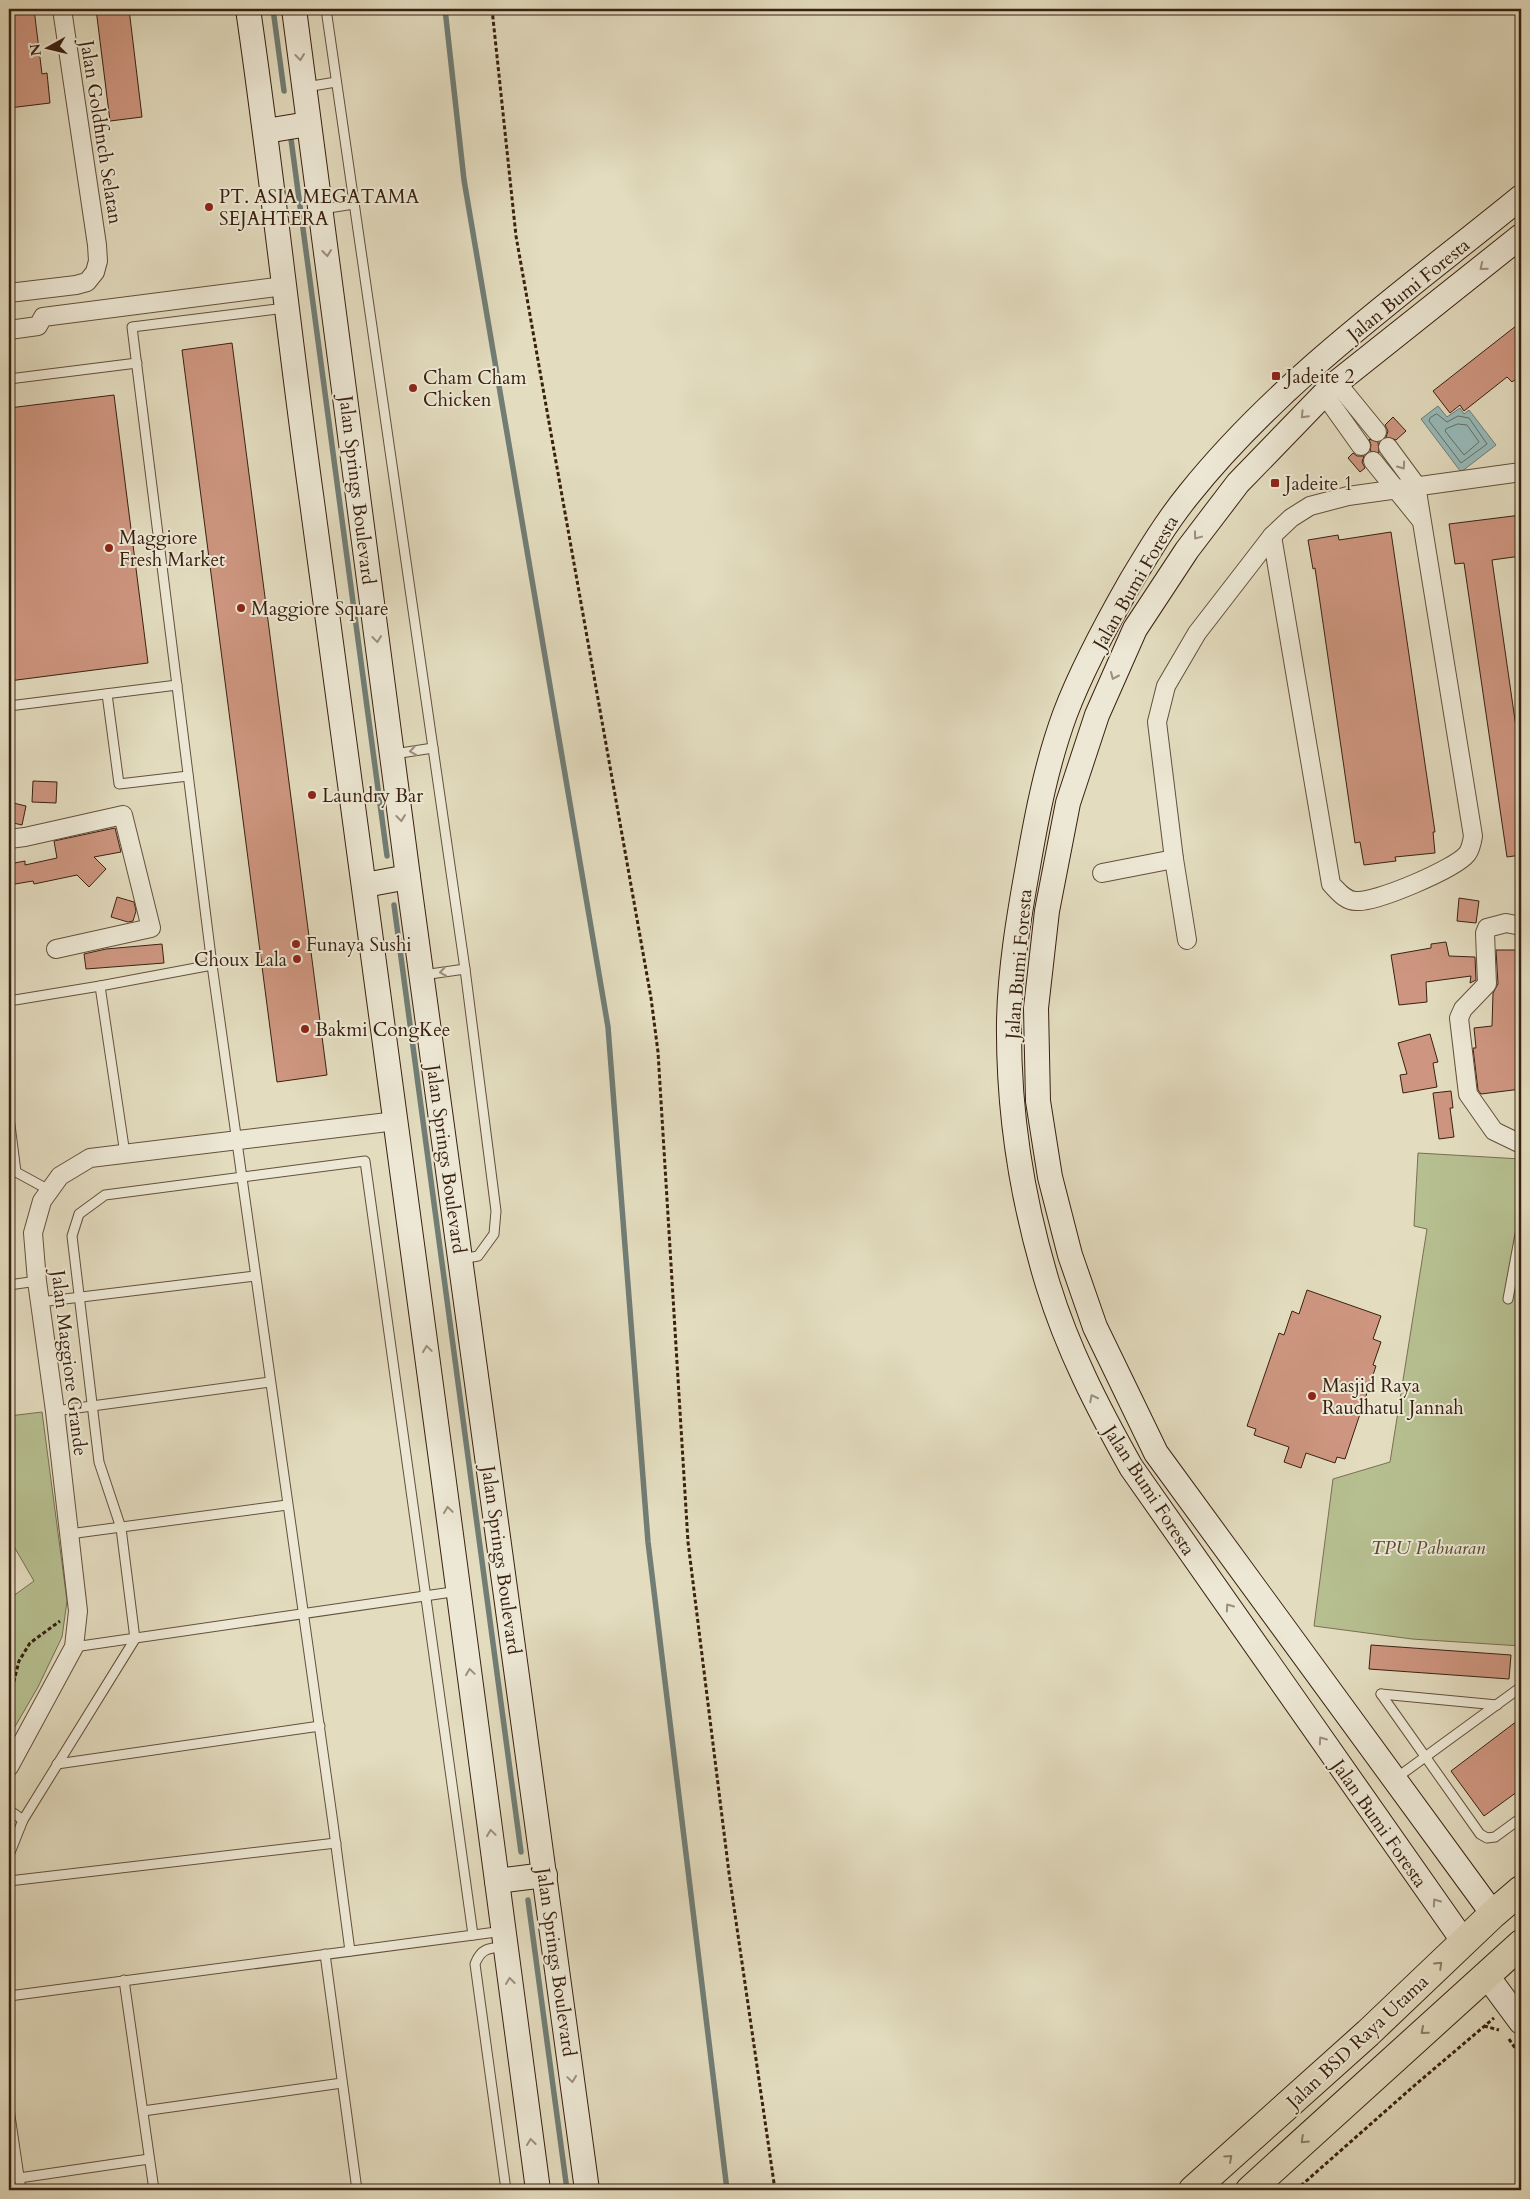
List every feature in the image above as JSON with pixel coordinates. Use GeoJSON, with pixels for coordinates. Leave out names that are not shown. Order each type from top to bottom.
{"type":"FeatureCollection","features":[{"type":"Feature","properties":{"kind":"main road"},"geometry":{"type":"LineString","coordinates":[[248,9],[266,132],[285,297],[538,2190]]}},
{"type":"Feature","properties":{"kind":"main road","name":"Jalan Springs Boulevard"},"geometry":{"type":"LineString","coordinates":[[294,9],[308,124],[322,209],[408,877],[422,975],[469,1258],[545,1874],[587,2190]]}},
{"type":"Feature","properties":{"kind":"main road"},"geometry":{"type":"LineString","coordinates":[[266,132],[308,124]]}},
{"type":"Feature","properties":{"kind":"main road","name":"Jalan Bumi Foresta"},"geometry":{"type":"LineString","coordinates":[[1464,1942],[1131,1467],[1090,1395],[1064,1332],[1047,1282],[1023,1180],[1013,1115],[1009,1019],[1018,922],[1043,786],[1066,713],[1110,618],[1156,540],[1186,497],[1223,453],[1312,367],[1521,197]]}},
{"type":"Feature","properties":{"kind":"main road","name":"Jalan Bumi Foresta"},"geometry":{"type":"LineString","coordinates":[[1493,1914],[1156,1453],[1095,1327],[1070,1255],[1050,1177],[1038,1101],[1036,1008],[1047,911],[1068,804],[1097,715],[1135,629],[1187,550],[1238,483],[1330,389],[1521,236]]}},
{"type":"Feature","properties":{"kind":"main road"},"geometry":{"type":"LineString","coordinates":[[1312,367],[1330,389]]}},
{"type":"Feature","properties":{"kind":"main road"},"geometry":{"type":"LineString","coordinates":[[365,885],[408,877]]}},
{"type":"Feature","properties":{"kind":"main road"},"geometry":{"type":"LineString","coordinates":[[1189,1550],[1214,1531]]}},
{"type":"Feature","properties":{"kind":"main road"},"geometry":{"type":"LineString","coordinates":[[497,1881],[545,1874]]}},
{"type":"Feature","properties":{"kind":"main road","name":"Jalan BSD Raya Utama"},"geometry":{"type":"LineString","coordinates":[[1193,2190],[1368,2033],[1493,1914],[1521,1890]]}},
{"type":"Feature","properties":{"kind":"main road","name":"Jalan BSD Raya Utama"},"geometry":{"type":"LineString","coordinates":[[1250,2190],[1487,1976],[1519,1952]]}},
{"type":"Feature","properties":{"kind":"main road"},"geometry":{"type":"LineString","coordinates":[[1487,1976],[1515,2014]]}},
{"type":"Feature","properties":{"kind":"street","name":"Jalan Goldfinch Selatan"},"geometry":{"type":"LineString","coordinates":[[9,293],[87,282],[95,272],[98,261],[96,235],[62,9]]}},
{"type":"Feature","properties":{"kind":"street"},"geometry":{"type":"LineString","coordinates":[[9,330],[38,326],[43,316],[285,297]]}},
{"type":"Feature","properties":{"kind":"street"},"geometry":{"type":"LineString","coordinates":[[1330,389],[1377,432]]}},
{"type":"Feature","properties":{"kind":"street"},"geometry":{"type":"LineString","coordinates":[[1330,389],[1362,446]]}},
{"type":"Feature","properties":{"kind":"street"},"geometry":{"type":"LineString","coordinates":[[1272,536],[1331,884],[1344,897],[1354,902],[1372,900],[1450,868],[1467,854],[1471,848],[1473,836],[1416,486],[1388,447]]}},
{"type":"Feature","properties":{"kind":"street"},"geometry":{"type":"LineString","coordinates":[[1373,461],[1420,519]]}},
{"type":"Feature","properties":{"kind":"street"},"geometry":{"type":"LineString","coordinates":[[1187,940],[1174,859],[1157,722],[1166,686],[1197,633],[1272,536],[1291,518],[1310,506],[1348,496],[1521,472]]}},
{"type":"Feature","properties":{"kind":"street"},"geometry":{"type":"LineString","coordinates":[[9,839],[123,815],[151,928],[56,949]]}},
{"type":"Feature","properties":{"kind":"street"},"geometry":{"type":"LineString","coordinates":[[1102,873],[1174,859]]}},
{"type":"Feature","properties":{"kind":"street"},"geometry":{"type":"LineString","coordinates":[[1521,926],[1506,923],[1487,928],[1487,984],[1463,1009],[1459,1018],[1468,1094],[1494,1131],[1521,1144]]}},
{"type":"Feature","properties":{"kind":"street","name":"Jalan Maggiore Grande"},"geometry":{"type":"LineString","coordinates":[[9,1767],[74,1648],[78,1611],[55,1411],[37,1281],[33,1233],[42,1201],[60,1176],[90,1158],[396,1120]]}},
{"type":"Feature","properties":{"kind":"lane"},"geometry":{"type":"LineString","coordinates":[[326,9],[465,969],[496,1211],[494,1234],[469,1258]]}},
{"type":"Feature","properties":{"kind":"lane"},"geometry":{"type":"LineString","coordinates":[[303,87],[336,82]]}},
{"type":"Feature","properties":{"kind":"lane"},"geometry":{"type":"LineString","coordinates":[[322,209],[354,204]]}},
{"type":"Feature","properties":{"kind":"lane"},"geometry":{"type":"LineString","coordinates":[[285,297],[132,327],[240,1178],[287,1505],[305,1614],[350,1951]]}},
{"type":"Feature","properties":{"kind":"lane"},"geometry":{"type":"LineString","coordinates":[[9,379],[137,363]]}},
{"type":"Feature","properties":{"kind":"lane"},"geometry":{"type":"LineString","coordinates":[[9,706],[177,685]]}},
{"type":"Feature","properties":{"kind":"lane"},"geometry":{"type":"LineString","coordinates":[[108,694],[119,784],[188,776]]}},
{"type":"Feature","properties":{"kind":"lane"},"geometry":{"type":"LineString","coordinates":[[392,754],[433,748]]}},
{"type":"Feature","properties":{"kind":"lane"},"geometry":{"type":"LineString","coordinates":[[9,1001],[212,965]]}},
{"type":"Feature","properties":{"kind":"lane"},"geometry":{"type":"LineString","coordinates":[[422,975],[465,969]]}},
{"type":"Feature","properties":{"kind":"lane"},"geometry":{"type":"LineString","coordinates":[[100,986],[125,1154]]}},
{"type":"Feature","properties":{"kind":"lane"},"geometry":{"type":"LineString","coordinates":[[9,1117],[12,1173],[49,1190]]}},
{"type":"Feature","properties":{"kind":"lane"},"geometry":{"type":"LineString","coordinates":[[9,1855],[23,1820],[135,1638],[122,1528],[99,1462],[72,1236],[79,1214],[105,1195],[365,1161],[473,1935]]}},
{"type":"Feature","properties":{"kind":"lane"},"geometry":{"type":"LineString","coordinates":[[1508,1299],[1521,1229]]}},
{"type":"Feature","properties":{"kind":"lane"},"geometry":{"type":"LineString","coordinates":[[40,1302],[255,1276]]}},
{"type":"Feature","properties":{"kind":"lane"},"geometry":{"type":"LineString","coordinates":[[9,1285],[37,1281]]}},
{"type":"Feature","properties":{"kind":"lane"},"geometry":{"type":"LineString","coordinates":[[55,1411],[270,1382]]}},
{"type":"Feature","properties":{"kind":"lane"},"geometry":{"type":"LineString","coordinates":[[69,1534],[287,1505]]}},
{"type":"Feature","properties":{"kind":"lane"},"geometry":{"type":"LineString","coordinates":[[74,1648],[459,1591]]}},
{"type":"Feature","properties":{"kind":"lane"},"geometry":{"type":"LineString","coordinates":[[1395,1779],[1521,1687]]}},
{"type":"Feature","properties":{"kind":"lane"},"geometry":{"type":"LineString","coordinates":[[1497,1705],[1381,1694],[1480,1834],[1487,1838],[1495,1837],[1521,1818]]}},
{"type":"Feature","properties":{"kind":"lane"},"geometry":{"type":"LineString","coordinates":[[58,1764],[320,1726]]}},
{"type":"Feature","properties":{"kind":"lane"},"geometry":{"type":"LineString","coordinates":[[9,1810],[23,1820]]}},
{"type":"Feature","properties":{"kind":"lane"},"geometry":{"type":"LineString","coordinates":[[9,1881],[336,1843]]}},
{"type":"Feature","properties":{"kind":"lane"},"geometry":{"type":"LineString","coordinates":[[9,1996],[473,1935],[505,1939]]}},
{"type":"Feature","properties":{"kind":"lane"},"geometry":{"type":"LineString","coordinates":[[505,1939],[483,1950],[475,1964],[506,2190]]}},
{"type":"Feature","properties":{"kind":"lane"},"geometry":{"type":"LineString","coordinates":[[325,1954],[357,2190]]}},
{"type":"Feature","properties":{"kind":"lane"},"geometry":{"type":"LineString","coordinates":[[124,1980],[154,2190]]}},
{"type":"Feature","properties":{"kind":"lane"},"geometry":{"type":"LineString","coordinates":[[143,2111],[342,2083]]}},
{"type":"Feature","properties":{"kind":"lane"},"geometry":{"type":"LineString","coordinates":[[9,2109],[20,2190]]}},
{"type":"Feature","properties":{"kind":"lane"},"geometry":{"type":"LineString","coordinates":[[19,2178],[149,2159]]}},
{"type":"Feature","properties":{"kind":"path"},"geometry":{"type":"LineString","coordinates":[[492,9],[516,236],[649,988],[658,1052],[688,1542],[729,1873],[775,2190]]}},
{"type":"Feature","properties":{"kind":"path"},"geometry":{"type":"LineString","coordinates":[[9,1701],[19,1661],[30,1643],[54,1624],[78,1611]]}},
{"type":"Feature","properties":{"kind":"path"},"geometry":{"type":"LineString","coordinates":[[1296,2190],[1415,2084],[1515,2014]]}},
{"type":"Feature","properties":{"kind":"green space","name":"TPU Pabuaran"},"geometry":{"type":"Polygon","coordinates":[[[1418,1153],[1521,1159],[1521,1646],[1412,1639],[1314,1626],[1333,1479],[1390,1462],[1427,1229],[1414,1226],[1418,1153]]]}},
{"type":"Feature","properties":{"kind":"green space"},"geometry":{"type":"Polygon","coordinates":[[[42,1412],[67,1601],[62,1637],[38,1687],[9,1737],[9,1599],[34,1581],[9,1538],[9,1416],[42,1412]]]}},
{"type":"Feature","properties":{"kind":"water"},"geometry":{"type":"Polygon","coordinates":[[[1438,406],[1447,417],[1460,408],[1464,414],[1469,410],[1496,445],[1461,472],[1421,419],[1438,406]]]}},
{"type":"Feature","properties":{"kind":"building"},"geometry":{"type":"Polygon","coordinates":[[[9,9],[34,9],[42,74],[47,73],[50,103],[9,108],[9,9]]]}},
{"type":"Feature","properties":{"kind":"building"},"geometry":{"type":"Polygon","coordinates":[[[96,9],[129,9],[142,117],[110,121],[96,9]]]}},
{"type":"Feature","properties":{"kind":"building"},"geometry":{"type":"Polygon","coordinates":[[[1521,322],[1521,375],[1512,382],[1507,377],[1464,411],[1460,405],[1450,413],[1433,391],[1521,322]]]}},
{"type":"Feature","properties":{"kind":"building","name":"Maggiore Square"},"geometry":{"type":"Polygon","coordinates":[[[232,343],[327,1075],[277,1082],[182,350],[232,343]]]}},
{"type":"Feature","properties":{"kind":"building"},"geometry":{"type":"Polygon","coordinates":[[[114,395],[148,663],[9,681],[9,408],[114,395]]]}},
{"type":"Feature","properties":{"kind":"building"},"geometry":{"type":"Polygon","coordinates":[[[1393,417],[1406,431],[1396,440],[1386,437],[1388,431],[1385,425],[1393,417]]]}},
{"type":"Feature","properties":{"kind":"building"},"geometry":{"type":"Polygon","coordinates":[[[1369,439],[1378,442],[1379,453],[1370,451],[1369,439]]]}},
{"type":"Feature","properties":{"kind":"building"},"geometry":{"type":"Polygon","coordinates":[[[1353,453],[1357,456],[1364,456],[1362,462],[1365,468],[1360,472],[1348,458],[1353,453]]]}},
{"type":"Feature","properties":{"kind":"building"},"geometry":{"type":"Polygon","coordinates":[[[1521,515],[1521,556],[1492,560],[1521,762],[1521,855],[1507,857],[1464,563],[1455,564],[1449,524],[1521,515]]]}},
{"type":"Feature","properties":{"kind":"building"},"geometry":{"type":"Polygon","coordinates":[[[1391,532],[1435,832],[1433,832],[1435,853],[1395,857],[1396,861],[1364,865],[1360,842],[1355,843],[1315,568],[1313,569],[1308,540],[1338,535],[1339,540],[1391,532]]]}},
{"type":"Feature","properties":{"kind":"building"},"geometry":{"type":"Polygon","coordinates":[[[33,781],[57,782],[56,803],[32,802],[33,781]]]}},
{"type":"Feature","properties":{"kind":"building"},"geometry":{"type":"Polygon","coordinates":[[[9,802],[26,806],[22,825],[9,822],[9,802]]]}},
{"type":"Feature","properties":{"kind":"building"},"geometry":{"type":"Polygon","coordinates":[[[115,828],[121,852],[94,857],[106,869],[89,887],[77,875],[34,884],[33,881],[9,885],[9,864],[25,861],[25,865],[57,858],[54,841],[115,828]]]}},
{"type":"Feature","properties":{"kind":"building"},"geometry":{"type":"Polygon","coordinates":[[[117,897],[134,902],[136,911],[133,921],[128,922],[111,917],[117,897]]]}},
{"type":"Feature","properties":{"kind":"building"},"geometry":{"type":"Polygon","coordinates":[[[1459,898],[1479,901],[1476,923],[1457,921],[1459,898]]]}},
{"type":"Feature","properties":{"kind":"building"},"geometry":{"type":"Polygon","coordinates":[[[1446,942],[1449,956],[1475,957],[1476,980],[1470,983],[1471,976],[1426,982],[1427,1002],[1399,1005],[1391,955],[1431,948],[1431,944],[1446,942]]]}},
{"type":"Feature","properties":{"kind":"building"},"geometry":{"type":"Polygon","coordinates":[[[162,944],[164,963],[86,969],[84,954],[106,949],[162,944]]]}},
{"type":"Feature","properties":{"kind":"building"},"geometry":{"type":"Polygon","coordinates":[[[1496,950],[1518,950],[1518,1016],[1521,1016],[1521,1089],[1481,1094],[1478,1090],[1473,1048],[1476,1048],[1474,1028],[1492,1026],[1493,993],[1498,984],[1496,950]]]}},
{"type":"Feature","properties":{"kind":"building"},"geometry":{"type":"Polygon","coordinates":[[[1430,1034],[1438,1062],[1433,1063],[1437,1087],[1403,1093],[1400,1075],[1407,1074],[1398,1043],[1430,1034]]]}},
{"type":"Feature","properties":{"kind":"building"},"geometry":{"type":"Polygon","coordinates":[[[1451,1091],[1453,1108],[1450,1108],[1454,1137],[1439,1139],[1433,1093],[1451,1091]]]}},
{"type":"Feature","properties":{"kind":"building","name":"Masjid Raya Raudhatul Jannah"},"geometry":{"type":"Polygon","coordinates":[[[1307,1290],[1381,1316],[1373,1339],[1381,1342],[1373,1365],[1376,1366],[1345,1459],[1337,1457],[1335,1463],[1306,1453],[1301,1468],[1284,1462],[1289,1447],[1254,1435],[1256,1429],[1247,1426],[1279,1333],[1284,1335],[1292,1311],[1299,1314],[1307,1290]]]}},
{"type":"Feature","properties":{"kind":"building"},"geometry":{"type":"Polygon","coordinates":[[[1371,1645],[1511,1655],[1509,1679],[1369,1669],[1371,1645]]]}},
{"type":"Feature","properties":{"kind":"building"},"geometry":{"type":"Polygon","coordinates":[[[1521,1718],[1521,1789],[1484,1816],[1451,1771],[1521,1718]]]}},
{"type":"Feature","properties":{"kind":"waterway"},"geometry":{"type":"LineString","coordinates":[[273,9],[284,91]]}},
{"type":"Feature","properties":{"kind":"waterway"},"geometry":{"type":"LineString","coordinates":[[445,9],[464,180],[608,1027],[648,1542],[727,2190]]}},
{"type":"Feature","properties":{"kind":"waterway"},"geometry":{"type":"LineString","coordinates":[[291,139],[387,856]]}},
{"type":"Feature","properties":{"kind":"waterway"},"geometry":{"type":"LineString","coordinates":[[394,905],[521,1852]]}},
{"type":"Feature","properties":{"kind":"waterway"},"geometry":{"type":"LineString","coordinates":[[528,1900],[567,2190]]}},
{"type":"Feature","properties":{"kind":"place","name":"PT. ASIA MEGATAMA SEJAHTERA"},"geometry":{"type":"Point","coordinates":[209,207]}},
{"type":"Feature","properties":{"kind":"place","name":"Jadeite 2"},"geometry":{"type":"Point","coordinates":[1276,376]}},
{"type":"Feature","properties":{"kind":"place","name":"Cham Cham Chicken"},"geometry":{"type":"Point","coordinates":[413,388]}},
{"type":"Feature","properties":{"kind":"place","name":"Jadeite 1"},"geometry":{"type":"Point","coordinates":[1275,483]}},
{"type":"Feature","properties":{"kind":"place","name":"Maggiore Fresh Market"},"geometry":{"type":"Point","coordinates":[109,548]}},
{"type":"Feature","properties":{"kind":"place","name":"Maggiore Square"},"geometry":{"type":"Point","coordinates":[241,608]}},
{"type":"Feature","properties":{"kind":"place","name":"Laundry Bar"},"geometry":{"type":"Point","coordinates":[312,795]}},
{"type":"Feature","properties":{"kind":"place","name":"Funaya Sushi"},"geometry":{"type":"Point","coordinates":[296,944]}},
{"type":"Feature","properties":{"kind":"place","name":"Choux Lala"},"geometry":{"type":"Point","coordinates":[297,959]}},
{"type":"Feature","properties":{"kind":"place","name":"Bakmi CongKee"},"geometry":{"type":"Point","coordinates":[305,1029]}},
{"type":"Feature","properties":{"kind":"place","name":"Masjid Raya Raudhatul Jannah"},"geometry":{"type":"Point","coordinates":[1312,1396]}}]}
